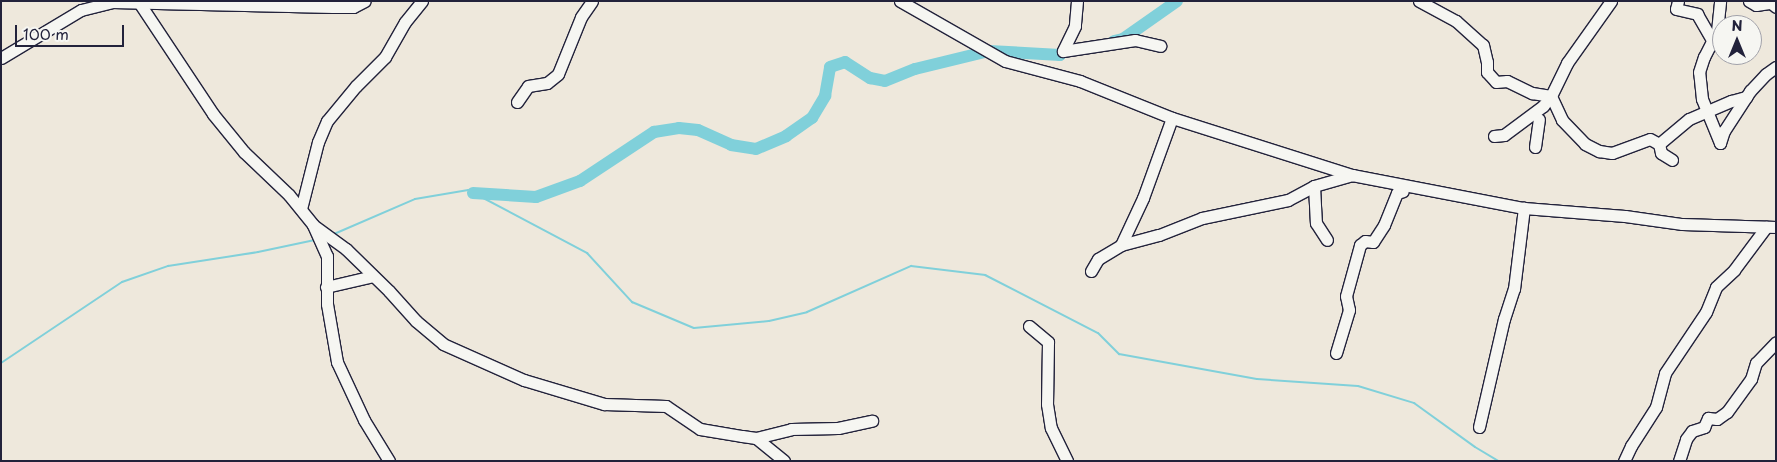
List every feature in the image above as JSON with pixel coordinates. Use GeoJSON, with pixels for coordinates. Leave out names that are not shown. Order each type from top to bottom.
{"type":"FeatureCollection","features":[{"type":"Feature","properties":{"kind":"street"},"geometry":{"type":"LineString","coordinates":[[1,58],[95,3],[139,2],[353,7],[366,1]]}},
{"type":"Feature","properties":{"kind":"street"},"geometry":{"type":"LineString","coordinates":[[301,209],[316,148],[327,121],[356,86],[385,57],[405,22],[422,1]]}},
{"type":"Feature","properties":{"kind":"street"},"geometry":{"type":"LineString","coordinates":[[900,1],[1005,61],[1080,81],[1172,118],[1352,175],[1524,208],[1625,216],[1682,224],[1771,227]]}},
{"type":"Feature","properties":{"kind":"street"},"geometry":{"type":"LineString","coordinates":[[1077,1],[1075,26],[1063,51],[1135,40],[1160,46]]}},
{"type":"Feature","properties":{"kind":"street"},"geometry":{"type":"LineString","coordinates":[[1419,1],[1456,21],[1483,45],[1488,62],[1487,72],[1496,82],[1507,81],[1532,93],[1551,96]]}},
{"type":"Feature","properties":{"kind":"street"},"geometry":{"type":"LineString","coordinates":[[1494,136],[1504,135],[1538,110],[1551,96],[1567,63],[1611,1]]}},
{"type":"Feature","properties":{"kind":"street"},"geometry":{"type":"LineString","coordinates":[[1678,1],[1676,9],[1697,14],[1712,40],[1699,72],[1700,93],[1720,143],[1724,131],[1746,97],[1766,74],[1776,67]]}},
{"type":"Feature","properties":{"kind":"street"},"geometry":{"type":"LineString","coordinates":[[1719,15],[1720,1]]}},
{"type":"Feature","properties":{"kind":"street"},"geometry":{"type":"LineString","coordinates":[[1749,1],[1756,4],[1771,3],[1776,7]]}},
{"type":"Feature","properties":{"kind":"street"},"geometry":{"type":"LineString","coordinates":[[139,2],[213,114],[251,159],[301,209],[313,225],[327,256],[326,287],[337,362],[364,420],[389,461]]}},
{"type":"Feature","properties":{"kind":"street"},"geometry":{"type":"LineString","coordinates":[[517,102],[528,86],[547,83],[558,74],[581,17],[590,2]]}},
{"type":"Feature","properties":{"kind":"street"},"geometry":{"type":"LineString","coordinates":[[1551,96],[1562,120],[1585,144],[1599,151],[1618,152],[1650,140],[1659,144]]}},
{"type":"Feature","properties":{"kind":"street"},"geometry":{"type":"LineString","coordinates":[[1659,144],[1680,125],[1707,111],[1746,97]]}},
{"type":"Feature","properties":{"kind":"street"},"geometry":{"type":"LineString","coordinates":[[1121,245],[1143,198],[1172,118]]}},
{"type":"Feature","properties":{"kind":"street"},"geometry":{"type":"LineString","coordinates":[[1535,147],[1539,119]]}},
{"type":"Feature","properties":{"kind":"street"},"geometry":{"type":"LineString","coordinates":[[1659,144],[1661,153],[1672,160]]}},
{"type":"Feature","properties":{"kind":"street"},"geometry":{"type":"LineString","coordinates":[[1091,271],[1098,259],[1121,245],[1152,237],[1202,218],[1288,200],[1314,186],[1352,175]]}},
{"type":"Feature","properties":{"kind":"street"},"geometry":{"type":"LineString","coordinates":[[1314,186],[1316,223],[1327,240]]}},
{"type":"Feature","properties":{"kind":"street"},"geometry":{"type":"LineString","coordinates":[[1336,353],[1349,310],[1346,296],[1360,245],[1365,241],[1373,242],[1384,225],[1397,194],[1403,191]]}},
{"type":"Feature","properties":{"kind":"street"},"geometry":{"type":"LineString","coordinates":[[1479,428],[1504,319],[1514,289],[1524,208]]}},
{"type":"Feature","properties":{"kind":"street"},"geometry":{"type":"LineString","coordinates":[[313,225],[346,249],[416,321],[443,344],[515,376],[604,404],[666,406],[700,429],[756,438],[791,429],[838,428],[872,421]]}},
{"type":"Feature","properties":{"kind":"street"},"geometry":{"type":"LineString","coordinates":[[1624,461],[1631,446],[1656,407],[1665,373],[1706,312],[1716,287],[1734,270],[1771,227]]}},
{"type":"Feature","properties":{"kind":"street"},"geometry":{"type":"LineString","coordinates":[[326,287],[373,276]]}},
{"type":"Feature","properties":{"kind":"street"},"geometry":{"type":"LineString","coordinates":[[1029,326],[1048,342],[1047,404],[1051,428],[1067,461]]}},
{"type":"Feature","properties":{"kind":"street"},"geometry":{"type":"LineString","coordinates":[[1679,461],[1686,439],[1692,431],[1704,426],[1708,418],[1717,419],[1727,412],[1751,379],[1756,363],[1776,342]]}},
{"type":"Feature","properties":{"kind":"street"},"geometry":{"type":"LineString","coordinates":[[756,438],[784,461]]}},
{"type":"Feature","properties":{"kind":"waterway"},"geometry":{"type":"LineString","coordinates":[[1114,41],[1123,39],[1177,1]]}},
{"type":"Feature","properties":{"kind":"waterway"},"geometry":{"type":"LineString","coordinates":[[473,193],[536,197],[580,181],[654,132],[679,128],[698,130],[731,145],[756,149],[786,136],[812,118],[825,96],[830,67],[845,62],[870,78],[885,81],[915,69],[989,51],[1060,55],[1063,51],[1073,49]]}},
{"type":"Feature","properties":{"kind":"waterway"},"geometry":{"type":"LineString","coordinates":[[334,234],[415,199],[468,190],[587,253],[632,302],[694,328],[769,321],[807,312],[911,266],[985,275],[1098,333],[1119,354],[1257,379],[1358,386],[1414,403],[1475,447],[1498,461]]}},
{"type":"Feature","properties":{"kind":"waterway"},"geometry":{"type":"LineString","coordinates":[[1,363],[122,282],[168,266],[258,252],[315,240]]}}]}
